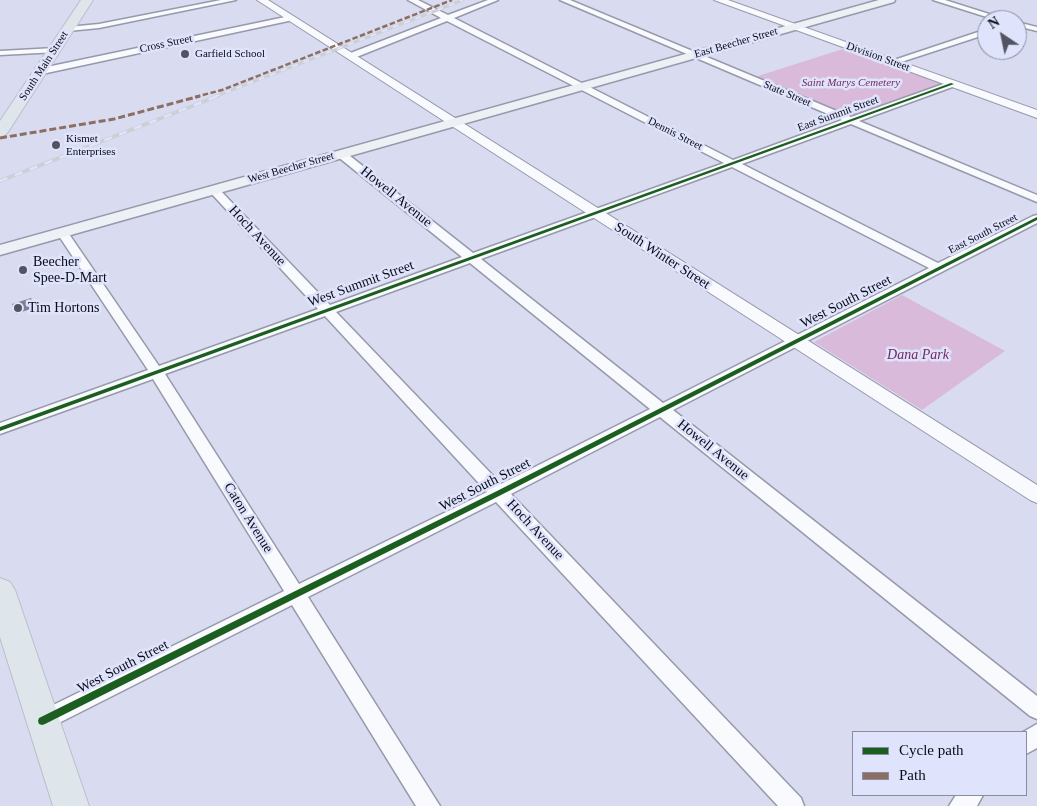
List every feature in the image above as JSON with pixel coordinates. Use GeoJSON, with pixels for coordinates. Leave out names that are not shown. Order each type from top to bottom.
{"type":"FeatureCollection","features":[{"type":"Feature","properties":{"kind":"main road","name":"South Main Street"},"geometry":{"type":"LineString","coordinates":[[0,132],[87,0]]}},
{"type":"Feature","properties":{"kind":"main road","name":"East Beecher Street"},"geometry":{"type":"LineString","coordinates":[[582,86],[890,0]]}},
{"type":"Feature","properties":{"kind":"main road","name":"West Beecher Street"},"geometry":{"type":"LineString","coordinates":[[0,250],[582,86]]}},
{"type":"Feature","properties":{"kind":"main road"},"geometry":{"type":"LineString","coordinates":[[0,590],[42,722],[72,806]]}},
{"type":"Feature","properties":{"kind":"street"},"geometry":{"type":"LineString","coordinates":[[68,29],[99,26],[232,0]]}},
{"type":"Feature","properties":{"kind":"street","name":"South Winter Street"},"geometry":{"type":"LineString","coordinates":[[262,0],[1037,495]]}},
{"type":"Feature","properties":{"kind":"street","name":"Dennis Street"},"geometry":{"type":"LineString","coordinates":[[412,0],[938,268]]}},
{"type":"Feature","properties":{"kind":"street"},"geometry":{"type":"LineString","coordinates":[[351,56],[494,0]]}},
{"type":"Feature","properties":{"kind":"street","name":"State Street"},"geometry":{"type":"LineString","coordinates":[[564,0],[1037,199]]}},
{"type":"Feature","properties":{"kind":"street","name":"Division Street"},"geometry":{"type":"LineString","coordinates":[[719,0],[1037,114]]}},
{"type":"Feature","properties":{"kind":"street"},"geometry":{"type":"LineString","coordinates":[[937,0],[977,12]]}},
{"type":"Feature","properties":{"kind":"street","name":"Cross Street"},"geometry":{"type":"LineString","coordinates":[[42,71],[290,18]]}},
{"type":"Feature","properties":{"kind":"street"},"geometry":{"type":"LineString","coordinates":[[892,62],[977,34]]}},
{"type":"Feature","properties":{"kind":"street"},"geometry":{"type":"LineString","coordinates":[[0,53],[55,50]]}},
{"type":"Feature","properties":{"kind":"street","name":"East Summit Street"},"geometry":{"type":"LineString","coordinates":[[732,164],[952,84]]}},
{"type":"Feature","properties":{"kind":"street","name":"Howell Avenue"},"geometry":{"type":"LineString","coordinates":[[342,154],[1037,710]]}},
{"type":"Feature","properties":{"kind":"street","name":"West Summit Street"},"geometry":{"type":"LineString","coordinates":[[0,428],[732,164]]}},
{"type":"Feature","properties":{"kind":"street","name":"Hoch Avenue"},"geometry":{"type":"LineString","coordinates":[[214,190],[793,806]]}},
{"type":"Feature","properties":{"kind":"street","name":"East South Street"},"geometry":{"type":"LineString","coordinates":[[938,268],[1037,218]]}},
{"type":"Feature","properties":{"kind":"street","name":"Caton Avenue"},"geometry":{"type":"LineString","coordinates":[[63,232],[156,372],[429,806]]}},
{"type":"Feature","properties":{"kind":"street","name":"West South Street"},"geometry":{"type":"LineString","coordinates":[[42,722],[499,493],[938,268]]}},
{"type":"Feature","properties":{"kind":"street"},"geometry":{"type":"LineString","coordinates":[[1027,743],[1037,734]]}},
{"type":"Feature","properties":{"kind":"street"},"geometry":{"type":"LineString","coordinates":[[960,806],[971,796]]}},
{"type":"Feature","properties":{"kind":"green space","name":"Saint Marys Cemetery"},"geometry":{"type":"Polygon","coordinates":[[[846,48],[942,83],[850,117],[755,77],[846,48]]]}},
{"type":"Feature","properties":{"kind":"green space","name":"Dana Park"},"geometry":{"type":"Polygon","coordinates":[[[902,295],[1005,351],[922,410],[814,342],[902,295]]]}},
{"type":"Feature","properties":{"kind":"building","name":"Tim Hortons"},"geometry":{"type":"Polygon","coordinates":[[[31,298],[36,307],[16,314],[12,304],[31,298]]]}},
{"type":"Feature","properties":{"kind":"railway"},"geometry":{"type":"LineString","coordinates":[[214,97],[463,0]]}},
{"type":"Feature","properties":{"kind":"railway"},"geometry":{"type":"LineString","coordinates":[[0,181],[218,96]]}},
{"type":"Feature","properties":{"kind":"marked path"},"geometry":{"type":"LineString","coordinates":[[0,138],[114,119],[222,90],[452,0]]}},
{"type":"Feature","properties":{"kind":"cycle path"},"geometry":{"type":"LineString","coordinates":[[0,429],[952,84]]}},
{"type":"Feature","properties":{"kind":"cycle path"},"geometry":{"type":"LineString","coordinates":[[42,721],[499,493],[1037,218]]}},
{"type":"Feature","properties":{"kind":"place","name":"Garfield School"},"geometry":{"type":"Point","coordinates":[185,54]}},
{"type":"Feature","properties":{"kind":"place","name":"Kismet Enterprises"},"geometry":{"type":"Point","coordinates":[56,145]}},
{"type":"Feature","properties":{"kind":"place","name":"Beecher Spee-D-Mart"},"geometry":{"type":"Point","coordinates":[23,270]}},
{"type":"Feature","properties":{"kind":"place","name":"Tim Hortons"},"geometry":{"type":"Point","coordinates":[18,308]}}]}
